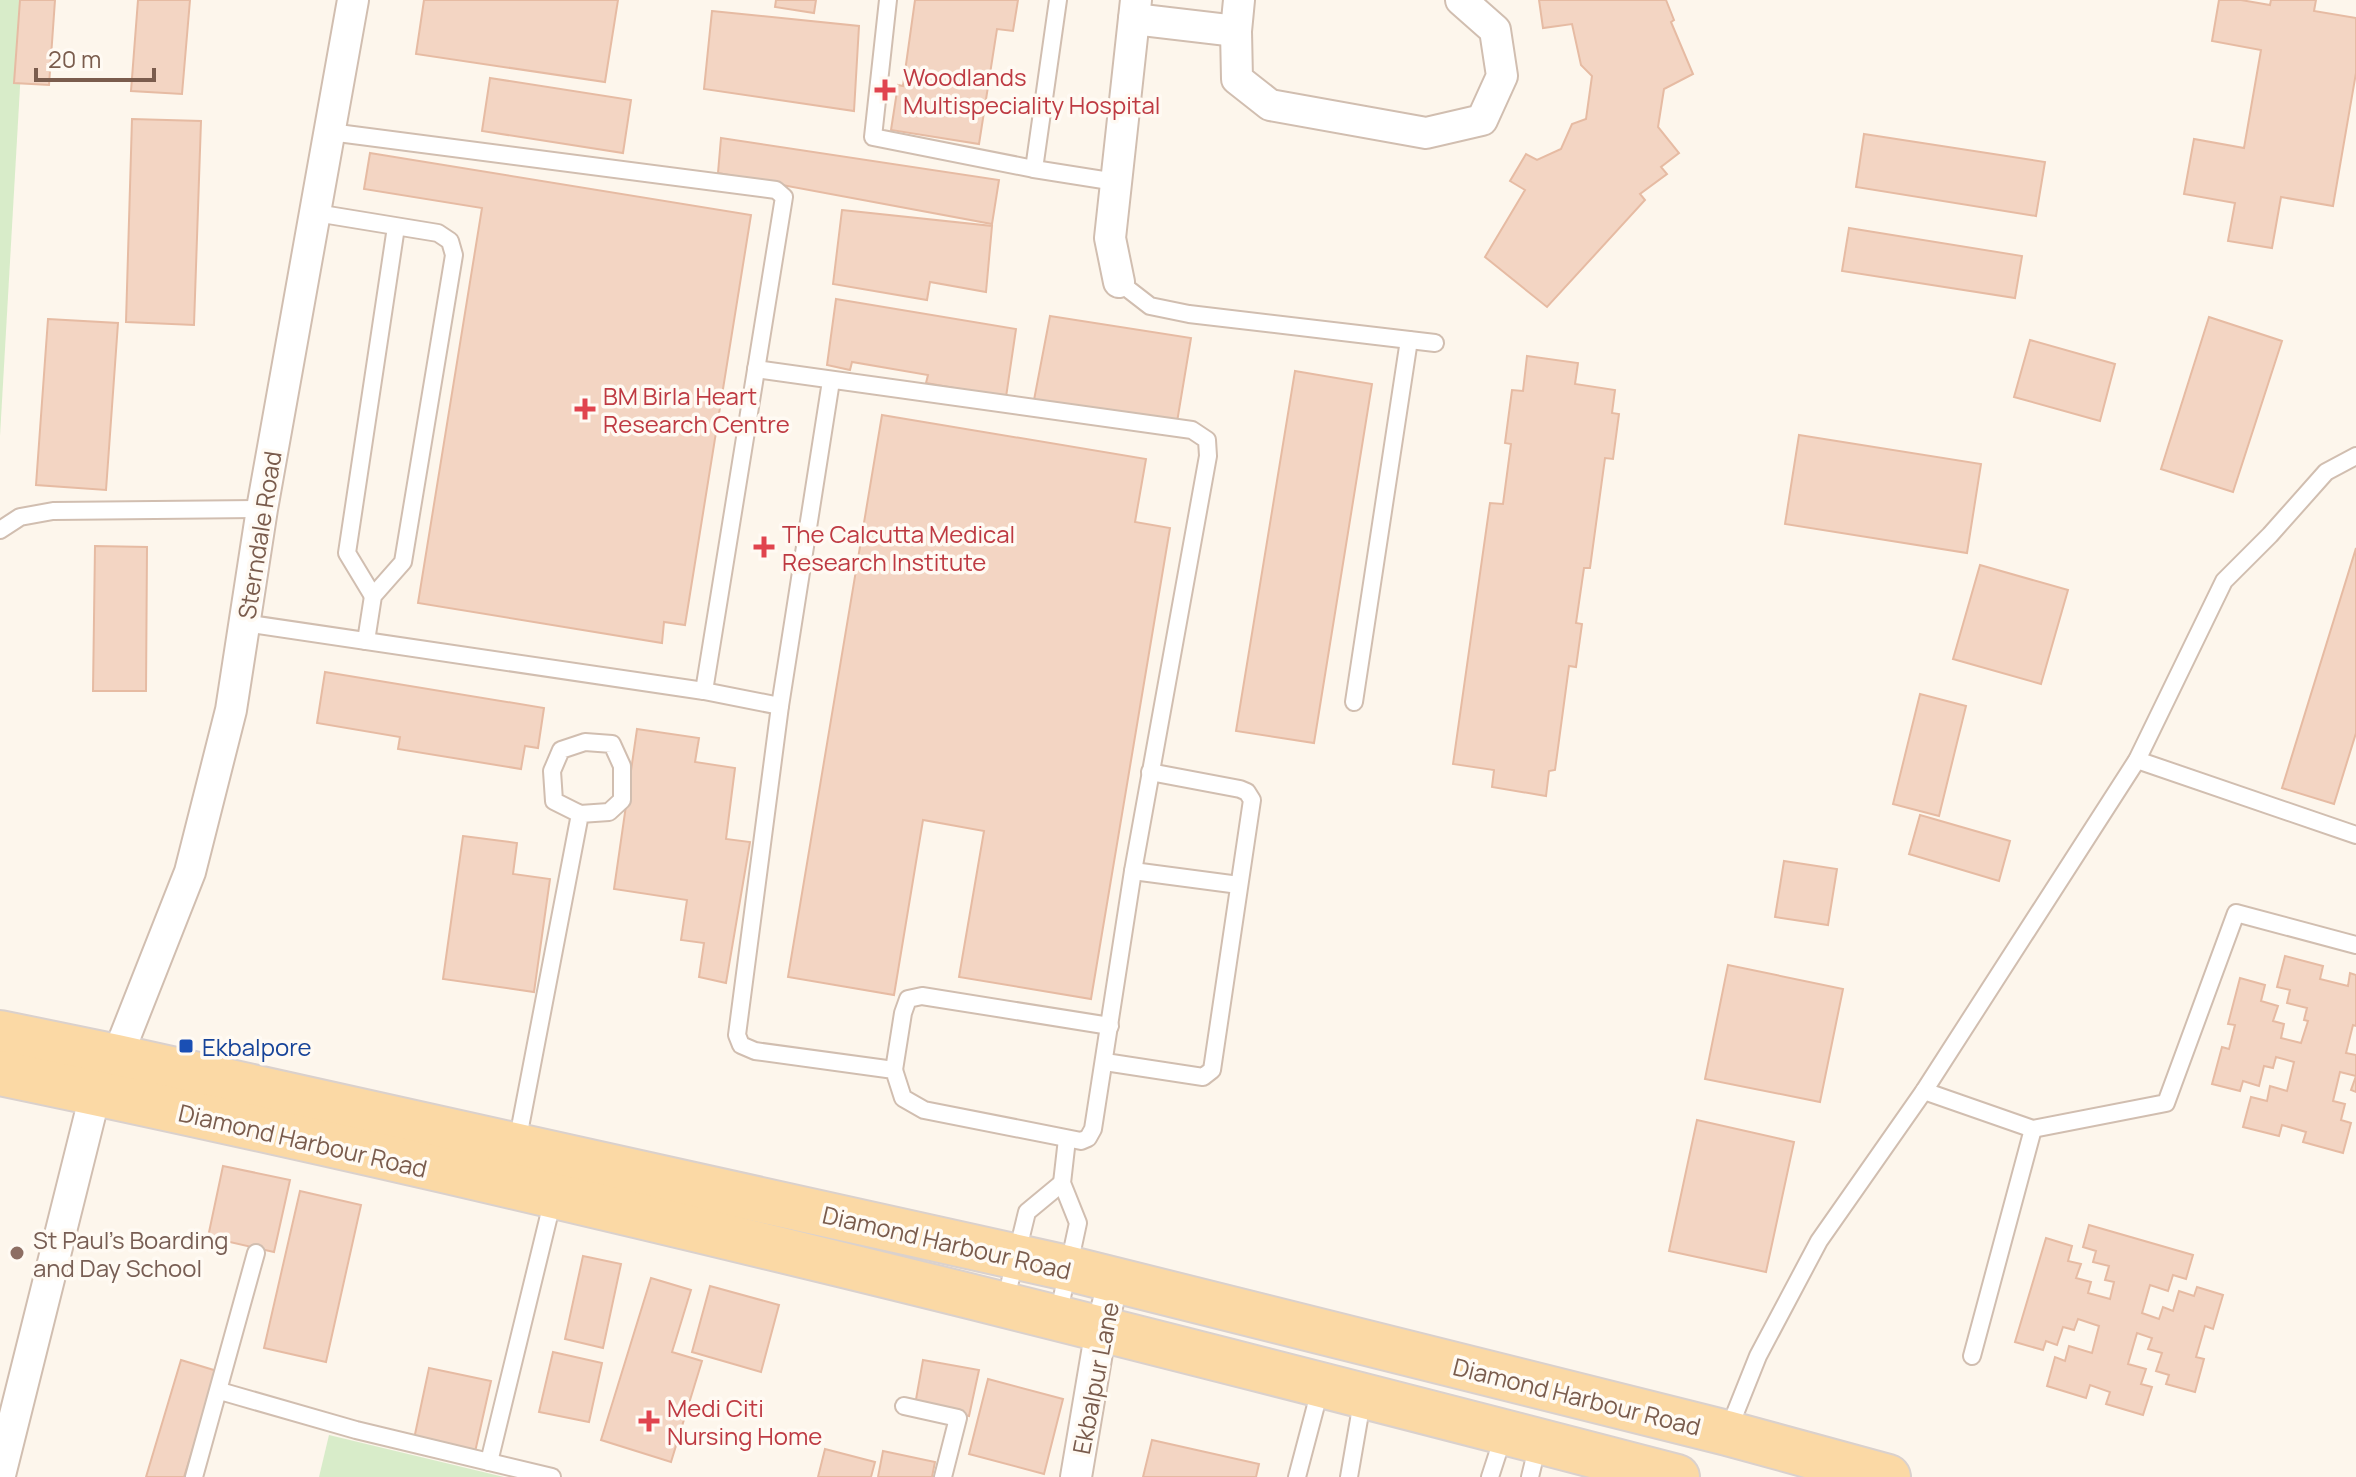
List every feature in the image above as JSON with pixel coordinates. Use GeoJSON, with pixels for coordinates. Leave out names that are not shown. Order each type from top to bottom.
{"type":"FeatureCollection","features":[{"type":"Feature","properties":{"kind":"main road","name":"Diamond Harbour Road"},"geometry":{"type":"LineString","coordinates":[[0,1033],[109,1075],[554,1196],[1321,1385],[1524,1450],[1677,1477]]}},
{"type":"Feature","properties":{"kind":"main road","name":"Diamond Harbour Road"},"geometry":{"type":"LineString","coordinates":[[0,1073],[109,1075],[517,1145],[1067,1268],[1727,1433],[1792,1464],[1888,1477]]}},
{"type":"Feature","properties":{"kind":"street","name":"Sterndale Road"},"geometry":{"type":"LineString","coordinates":[[0,1475],[93,1103],[109,1075],[190,872],[231,710],[262,509],[353,0]]}},
{"type":"Feature","properties":{"kind":"street"},"geometry":{"type":"LineString","coordinates":[[1239,0],[1237,79],[1270,105],[1426,133],[1482,120],[1502,76],[1495,30],[1461,0]]}},
{"type":"Feature","properties":{"kind":"street"},"geometry":{"type":"LineString","coordinates":[[1119,282],[1110,238],[1135,9],[1236,31]]}},
{"type":"Feature","properties":{"kind":"street","name":"Ekbalpur Lane"},"geometry":{"type":"LineString","coordinates":[[1076,1477],[1101,1329],[1114,1280]]}},
{"type":"Feature","properties":{"kind":"lane"},"geometry":{"type":"LineString","coordinates":[[888,0],[873,137],[1116,182]]}},
{"type":"Feature","properties":{"kind":"lane"},"geometry":{"type":"LineString","coordinates":[[1034,169],[1058,0]]}},
{"type":"Feature","properties":{"kind":"lane"},"geometry":{"type":"LineString","coordinates":[[330,132],[781,192],[784,197],[704,691]]}},
{"type":"Feature","properties":{"kind":"lane"},"geometry":{"type":"LineString","coordinates":[[316,213],[438,233],[450,241],[454,255],[403,562],[373,596],[366,641]]}},
{"type":"Feature","properties":{"kind":"lane"},"geometry":{"type":"LineString","coordinates":[[373,596],[347,553],[396,227]]}},
{"type":"Feature","properties":{"kind":"lane"},"geometry":{"type":"LineString","coordinates":[[1119,282],[1150,306],[1189,314],[1435,343]]}},
{"type":"Feature","properties":{"kind":"lane"},"geometry":{"type":"LineString","coordinates":[[1354,702],[1409,340]]}},
{"type":"Feature","properties":{"kind":"lane"},"geometry":{"type":"LineString","coordinates":[[756,369],[1192,430],[1207,440],[1208,456],[1133,871],[1105,1062],[1093,1129],[1088,1138],[1081,1141],[924,1110],[903,1098],[894,1070],[908,999],[922,996],[1110,1026]]}},
{"type":"Feature","properties":{"kind":"lane"},"geometry":{"type":"LineString","coordinates":[[831,381],[780,706],[737,1035],[741,1045],[755,1051],[894,1070]]}},
{"type":"Feature","properties":{"kind":"lane"},"geometry":{"type":"LineString","coordinates":[[1727,1433],[1758,1356],[1819,1241],[1924,1091],[2137,760],[2224,581],[2326,472],[2356,456]]}},
{"type":"Feature","properties":{"kind":"lane"},"geometry":{"type":"LineString","coordinates":[[0,530],[20,517],[53,511],[262,509]]}},
{"type":"Feature","properties":{"kind":"lane"},"geometry":{"type":"LineString","coordinates":[[244,623],[704,691],[780,706]]}},
{"type":"Feature","properties":{"kind":"lane"},"geometry":{"type":"LineString","coordinates":[[585,742],[612,744],[622,766],[622,800],[609,812],[580,814],[554,801],[552,771],[561,750],[585,742]]}},
{"type":"Feature","properties":{"kind":"lane"},"geometry":{"type":"LineString","coordinates":[[2137,760],[2356,835]]}},
{"type":"Feature","properties":{"kind":"lane"},"geometry":{"type":"LineString","coordinates":[[1105,1062],[1203,1077],[1212,1070],[1252,800],[1247,792],[1150,772]]}},
{"type":"Feature","properties":{"kind":"lane"},"geometry":{"type":"LineString","coordinates":[[517,1145],[580,814]]}},
{"type":"Feature","properties":{"kind":"lane"},"geometry":{"type":"LineString","coordinates":[[1133,871],[1239,885]]}},
{"type":"Feature","properties":{"kind":"lane"},"geometry":{"type":"LineString","coordinates":[[1924,1091],[2033,1129],[2166,1103],[2236,913],[2356,945]]}},
{"type":"Feature","properties":{"kind":"lane"},"geometry":{"type":"LineString","coordinates":[[1972,1356],[2033,1129]]}},
{"type":"Feature","properties":{"kind":"lane"},"geometry":{"type":"LineString","coordinates":[[1057,1318],[1078,1223],[1062,1183],[1067,1139]]}},
{"type":"Feature","properties":{"kind":"lane"},"geometry":{"type":"LineString","coordinates":[[1004,1305],[1027,1212],[1062,1183]]}},
{"type":"Feature","properties":{"kind":"lane"},"geometry":{"type":"LineString","coordinates":[[489,1462],[554,1196]]}},
{"type":"Feature","properties":{"kind":"lane"},"geometry":{"type":"LineString","coordinates":[[194,1477],[256,1253]]}},
{"type":"Feature","properties":{"kind":"lane"},"geometry":{"type":"LineString","coordinates":[[1297,1477],[1321,1385]]}},
{"type":"Feature","properties":{"kind":"lane"},"geometry":{"type":"LineString","coordinates":[[220,1391],[356,1430],[552,1477]]}},
{"type":"Feature","properties":{"kind":"lane"},"geometry":{"type":"LineString","coordinates":[[1349,1477],[1363,1396]]}},
{"type":"Feature","properties":{"kind":"lane"},"geometry":{"type":"LineString","coordinates":[[904,1406],[958,1418],[943,1477]]}},
{"type":"Feature","properties":{"kind":"lane"},"geometry":{"type":"LineString","coordinates":[[1490,1477],[1524,1450]]}},
{"type":"Feature","properties":{"kind":"green space"},"geometry":{"type":"Polygon","coordinates":[[[0,0],[25,0],[0,436],[0,0]]]}},
{"type":"Feature","properties":{"kind":"green space"},"geometry":{"type":"Polygon","coordinates":[[[329,1435],[504,1477],[319,1477],[329,1435]]]}},
{"type":"Feature","properties":{"kind":"building"},"geometry":{"type":"Polygon","coordinates":[[[20,0],[55,0],[49,85],[14,83],[20,0]]]}},
{"type":"Feature","properties":{"kind":"building"},"geometry":{"type":"Polygon","coordinates":[[[138,0],[190,0],[182,94],[131,91],[138,0]]]}},
{"type":"Feature","properties":{"kind":"building"},"geometry":{"type":"Polygon","coordinates":[[[424,0],[618,0],[605,82],[416,54],[424,0]]]}},
{"type":"Feature","properties":{"kind":"building"},"geometry":{"type":"Polygon","coordinates":[[[776,0],[816,0],[814,13],[775,7],[776,0]]]}},
{"type":"Feature","properties":{"kind":"building","name":"Woodlands Multispeciality Hospital"},"geometry":{"type":"Polygon","coordinates":[[[915,0],[1018,0],[1013,31],[997,29],[979,144],[891,130],[898,85],[903,86],[915,0]]]}},
{"type":"Feature","properties":{"kind":"building"},"geometry":{"type":"Polygon","coordinates":[[[1539,0],[1666,0],[1674,20],[1671,22],[1693,74],[1664,89],[1658,127],[1679,153],[1661,167],[1667,174],[1640,194],[1645,200],[1547,307],[1485,257],[1525,190],[1510,181],[1526,154],[1537,160],[1561,149],[1572,124],[1586,119],[1592,76],[1581,65],[1572,24],[1543,28],[1539,0]]]}},
{"type":"Feature","properties":{"kind":"building"},"geometry":{"type":"Polygon","coordinates":[[[2219,0],[2270,5],[2271,0],[2316,0],[2314,11],[2356,18],[2356,73],[2333,206],[2281,197],[2272,248],[2228,241],[2235,203],[2184,194],[2194,139],[2244,148],[2261,50],[2212,41],[2219,0]]]}},
{"type":"Feature","properties":{"kind":"building"},"geometry":{"type":"Polygon","coordinates":[[[712,11],[859,26],[854,111],[704,89],[712,11]]]}},
{"type":"Feature","properties":{"kind":"building"},"geometry":{"type":"Polygon","coordinates":[[[490,78],[631,100],[623,153],[482,131],[490,78]]]}},
{"type":"Feature","properties":{"kind":"building"},"geometry":{"type":"Polygon","coordinates":[[[132,119],[201,121],[194,325],[126,322],[132,119]]]}},
{"type":"Feature","properties":{"kind":"building"},"geometry":{"type":"Polygon","coordinates":[[[1864,134],[2045,162],[2036,216],[1856,187],[1864,134]]]}},
{"type":"Feature","properties":{"kind":"building"},"geometry":{"type":"Polygon","coordinates":[[[721,138],[999,180],[992,224],[718,173],[721,138]]]}},
{"type":"Feature","properties":{"kind":"building","name":"BM Birla Heart Research Centre"},"geometry":{"type":"Polygon","coordinates":[[[370,153],[751,215],[685,625],[664,622],[662,643],[418,603],[482,208],[364,189],[370,153]]]}},
{"type":"Feature","properties":{"kind":"building"},"geometry":{"type":"Polygon","coordinates":[[[842,210],[992,226],[986,292],[930,282],[927,300],[833,284],[842,210]]]}},
{"type":"Feature","properties":{"kind":"building"},"geometry":{"type":"Polygon","coordinates":[[[1849,228],[2022,256],[2015,298],[1842,271],[1849,228]]]}},
{"type":"Feature","properties":{"kind":"building"},"geometry":{"type":"Polygon","coordinates":[[[836,299],[1016,329],[1006,397],[926,383],[928,375],[852,362],[850,370],[827,365],[836,299]]]}},
{"type":"Feature","properties":{"kind":"building"},"geometry":{"type":"Polygon","coordinates":[[[1050,316],[1191,338],[1177,422],[1034,400],[1050,316]]]}},
{"type":"Feature","properties":{"kind":"building"},"geometry":{"type":"Polygon","coordinates":[[[2209,317],[2282,341],[2233,492],[2161,469],[2209,317]]]}},
{"type":"Feature","properties":{"kind":"building"},"geometry":{"type":"Polygon","coordinates":[[[48,319],[118,323],[106,490],[36,485],[48,319]]]}},
{"type":"Feature","properties":{"kind":"building"},"geometry":{"type":"Polygon","coordinates":[[[2030,340],[2115,364],[2100,421],[2014,397],[2030,340]]]}},
{"type":"Feature","properties":{"kind":"building"},"geometry":{"type":"Polygon","coordinates":[[[1527,356],[1578,363],[1575,384],[1615,390],[1612,413],[1619,414],[1613,459],[1605,458],[1590,568],[1584,568],[1576,623],[1582,624],[1576,667],[1569,666],[1555,770],[1549,771],[1546,796],[1492,787],[1494,770],[1453,764],[1490,503],[1503,504],[1511,444],[1505,443],[1512,390],[1523,391],[1527,356]]]}},
{"type":"Feature","properties":{"kind":"building"},"geometry":{"type":"Polygon","coordinates":[[[1295,371],[1372,384],[1314,743],[1236,731],[1295,371]]]}},
{"type":"Feature","properties":{"kind":"building"},"geometry":{"type":"Polygon","coordinates":[[[882,415],[1146,459],[1135,522],[1170,528],[1091,999],[959,977],[984,831],[923,820],[894,995],[788,977],[882,415]]]}},
{"type":"Feature","properties":{"kind":"building"},"geometry":{"type":"Polygon","coordinates":[[[1799,435],[1981,464],[1967,553],[1785,524],[1799,435]]]}},
{"type":"Feature","properties":{"kind":"building"},"geometry":{"type":"Polygon","coordinates":[[[95,546],[147,547],[146,691],[93,691],[95,546]]]}},
{"type":"Feature","properties":{"kind":"building"},"geometry":{"type":"Polygon","coordinates":[[[2356,548],[2356,733],[2334,804],[2282,788],[2356,548]]]}},
{"type":"Feature","properties":{"kind":"building"},"geometry":{"type":"Polygon","coordinates":[[[1980,565],[2068,590],[2041,684],[1953,659],[1980,565]]]}},
{"type":"Feature","properties":{"kind":"building"},"geometry":{"type":"Polygon","coordinates":[[[325,672],[544,708],[538,748],[525,746],[521,769],[398,749],[400,737],[317,723],[325,672]]]}},
{"type":"Feature","properties":{"kind":"building"},"geometry":{"type":"Polygon","coordinates":[[[1920,694],[1966,706],[1939,816],[1893,804],[1920,694]]]}},
{"type":"Feature","properties":{"kind":"building"},"geometry":{"type":"Polygon","coordinates":[[[637,729],[699,738],[695,762],[735,768],[726,839],[750,842],[726,983],[699,977],[704,943],[681,940],[687,900],[614,889],[637,729]]]}},
{"type":"Feature","properties":{"kind":"building"},"geometry":{"type":"Polygon","coordinates":[[[1920,815],[2010,841],[1999,881],[1909,854],[1920,815]]]}},
{"type":"Feature","properties":{"kind":"building"},"geometry":{"type":"Polygon","coordinates":[[[463,836],[517,843],[513,874],[550,879],[534,992],[443,979],[463,836]]]}},
{"type":"Feature","properties":{"kind":"building"},"geometry":{"type":"Polygon","coordinates":[[[1784,861],[1837,869],[1828,925],[1775,917],[1784,861]]]}},
{"type":"Feature","properties":{"kind":"building"},"geometry":{"type":"Polygon","coordinates":[[[2285,956],[2323,966],[2320,979],[2348,986],[2350,973],[2356,975],[2356,1026],[2353,1025],[2346,1053],[2356,1055],[2356,1076],[2340,1072],[2333,1101],[2345,1104],[2341,1120],[2351,1123],[2343,1153],[2303,1142],[2306,1132],[2282,1125],[2279,1136],[2243,1127],[2251,1097],[2267,1101],[2270,1086],[2287,1091],[2294,1062],[2276,1057],[2273,1068],[2264,1066],[2259,1086],[2243,1081],[2240,1091],[2212,1084],[2222,1047],[2229,1049],[2235,1025],[2228,1024],[2240,978],[2265,985],[2261,1001],[2278,1006],[2273,1021],[2284,1024],[2281,1038],[2301,1043],[2308,1021],[2304,1020],[2307,1008],[2287,1003],[2290,990],[2277,987],[2285,956]]]}},
{"type":"Feature","properties":{"kind":"building"},"geometry":{"type":"Polygon","coordinates":[[[1728,965],[1843,989],[1820,1102],[1705,1079],[1728,965]]]}},
{"type":"Feature","properties":{"kind":"building"},"geometry":{"type":"Polygon","coordinates":[[[1697,1120],[1794,1142],[1766,1272],[1669,1251],[1697,1120]]]}},
{"type":"Feature","properties":{"kind":"building"},"geometry":{"type":"Polygon","coordinates":[[[223,1166],[290,1180],[274,1252],[208,1237],[223,1166]]]}},
{"type":"Feature","properties":{"kind":"building"},"geometry":{"type":"Polygon","coordinates":[[[300,1191],[361,1205],[326,1362],[264,1348],[300,1191]]]}},
{"type":"Feature","properties":{"kind":"building"},"geometry":{"type":"Polygon","coordinates":[[[2089,1225],[2193,1255],[2186,1279],[2173,1275],[2168,1291],[2150,1285],[2142,1313],[2159,1319],[2163,1307],[2173,1311],[2179,1291],[2194,1296],[2197,1287],[2223,1295],[2213,1329],[2205,1326],[2196,1357],[2204,1359],[2195,1392],[2166,1384],[2169,1375],[2156,1371],[2162,1353],[2148,1349],[2152,1338],[2137,1333],[2128,1364],[2146,1369],[2141,1384],[2152,1387],[2143,1415],[2106,1404],[2110,1392],[2090,1385],[2086,1398],[2047,1386],[2055,1357],[2065,1361],[2069,1346],[2092,1353],[2099,1326],[2078,1319],[2074,1330],[2063,1327],[2057,1345],[2046,1341],[2043,1350],[2015,1342],[2046,1238],[2072,1246],[2068,1261],[2081,1264],[2076,1278],[2091,1282],[2088,1293],[2110,1299],[2114,1282],[2105,1280],[2109,1266],[2093,1262],[2096,1251],[2083,1247],[2089,1225]]]}},
{"type":"Feature","properties":{"kind":"building"},"geometry":{"type":"Polygon","coordinates":[[[583,1256],[621,1264],[603,1348],[565,1339],[583,1256]]]}},
{"type":"Feature","properties":{"kind":"building"},"geometry":{"type":"Polygon","coordinates":[[[651,1278],[691,1290],[672,1352],[702,1361],[671,1462],[601,1440],[651,1278]]]}},
{"type":"Feature","properties":{"kind":"building"},"geometry":{"type":"Polygon","coordinates":[[[710,1286],[779,1305],[761,1372],[692,1352],[710,1286]]]}},
{"type":"Feature","properties":{"kind":"building"},"geometry":{"type":"Polygon","coordinates":[[[553,1352],[602,1363],[589,1422],[539,1412],[553,1352]]]}},
{"type":"Feature","properties":{"kind":"building"},"geometry":{"type":"Polygon","coordinates":[[[181,1360],[217,1371],[184,1477],[146,1477],[181,1360]]]}},
{"type":"Feature","properties":{"kind":"building"},"geometry":{"type":"Polygon","coordinates":[[[923,1360],[979,1370],[969,1416],[915,1405],[923,1360]]]}},
{"type":"Feature","properties":{"kind":"building"},"geometry":{"type":"Polygon","coordinates":[[[429,1368],[491,1381],[475,1452],[414,1439],[429,1368]]]}},
{"type":"Feature","properties":{"kind":"building"},"geometry":{"type":"Polygon","coordinates":[[[988,1379],[1063,1399],[1044,1474],[969,1454],[988,1379]]]}},
{"type":"Feature","properties":{"kind":"building"},"geometry":{"type":"Polygon","coordinates":[[[1152,1440],[1259,1464],[1256,1477],[1143,1477],[1152,1440]]]}},
{"type":"Feature","properties":{"kind":"building"},"geometry":{"type":"Polygon","coordinates":[[[825,1449],[875,1462],[871,1477],[818,1477],[825,1449]]]}},
{"type":"Feature","properties":{"kind":"building"},"geometry":{"type":"Polygon","coordinates":[[[883,1451],[935,1462],[932,1477],[878,1477],[883,1451]]]}},
{"type":"Feature","properties":{"kind":"place","name":"Woodlands Multispeciality Hospital"},"geometry":{"type":"Point","coordinates":[885,90]}},
{"type":"Feature","properties":{"kind":"place","name":"BM Birla Heart Research Centre"},"geometry":{"type":"Point","coordinates":[585,409]}},
{"type":"Feature","properties":{"kind":"place","name":"The Calcutta Medical Research Institute"},"geometry":{"type":"Point","coordinates":[764,547]}},
{"type":"Feature","properties":{"kind":"place","name":"Ekbalpore"},"geometry":{"type":"Point","coordinates":[186,1046]}},
{"type":"Feature","properties":{"kind":"place","name":"St Paul's Boarding and Day School"},"geometry":{"type":"Point","coordinates":[17,1253]}},
{"type":"Feature","properties":{"kind":"place","name":"Medi Citi Nursing Home"},"geometry":{"type":"Point","coordinates":[649,1421]}}]}
